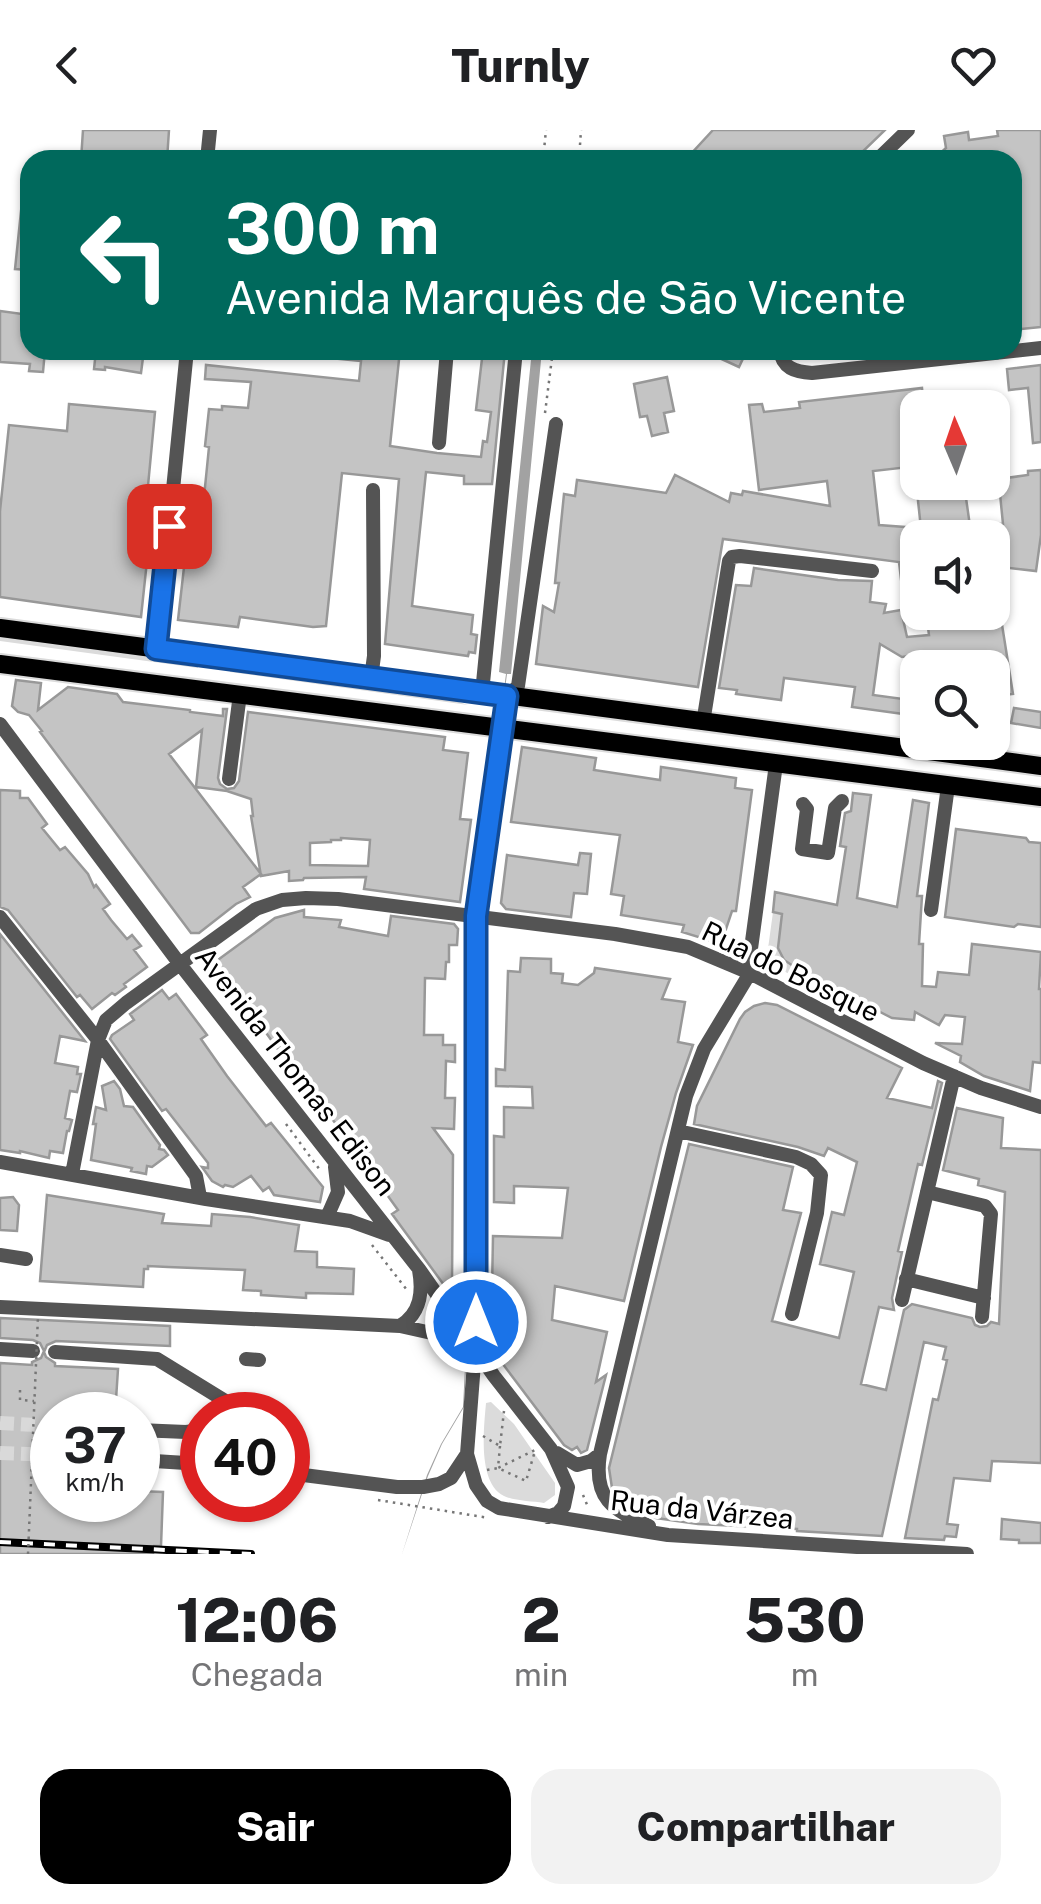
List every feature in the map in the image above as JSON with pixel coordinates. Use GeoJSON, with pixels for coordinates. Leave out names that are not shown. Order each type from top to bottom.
{"type":"FeatureCollection","features":[{"type":"Feature","properties":{"kind":"main road"},"geometry":{"type":"LineString","coordinates":[[0,628],[1041,766]]}},
{"type":"Feature","properties":{"kind":"main road"},"geometry":{"type":"LineString","coordinates":[[0,664],[1041,797]]}},
{"type":"Feature","properties":{"kind":"street"},"geometry":{"type":"LineString","coordinates":[[887,150],[908,130]]}},
{"type":"Feature","properties":{"kind":"street"},"geometry":{"type":"LineString","coordinates":[[156,649],[185,360]]}},
{"type":"Feature","properties":{"kind":"street"},"geometry":{"type":"LineString","coordinates":[[439,443],[446,360]]}},
{"type":"Feature","properties":{"kind":"street"},"geometry":{"type":"LineString","coordinates":[[482,693],[515,360]]}},
{"type":"Feature","properties":{"kind":"street"},"geometry":{"type":"LineString","coordinates":[[783,360],[790,369],[812,373],[931,360]]}},
{"type":"Feature","properties":{"kind":"street"},"geometry":{"type":"LineString","coordinates":[[310,1475],[397,1487],[440,1484],[451,1478],[467,1454],[476,1350],[476,916],[507,696],[518,686],[550,420]]}},
{"type":"Feature","properties":{"kind":"street"},"geometry":{"type":"LineString","coordinates":[[371,678],[373,490]]}},
{"type":"Feature","properties":{"kind":"street"},"geometry":{"type":"LineString","coordinates":[[703,722],[732,557],[872,571]]}},
{"type":"Feature","properties":{"kind":"street"},"geometry":{"type":"LineString","coordinates":[[229,779],[240,694]]}},
{"type":"Feature","properties":{"kind":"street","name":"Avenida Thomas Edison"},"geometry":{"type":"LineString","coordinates":[[1,727],[419,1269],[476,1350],[568,1487],[564,1506],[547,1517]]}},
{"type":"Feature","properties":{"kind":"street"},"geometry":{"type":"LineString","coordinates":[[668,1536],[625,1515],[604,1497],[598,1481],[600,1454],[690,1084],[704,1049],[750,973],[776,764]]}},
{"type":"Feature","properties":{"kind":"street"},"geometry":{"type":"LineString","coordinates":[[931,910],[948,786]]}},
{"type":"Feature","properties":{"kind":"street"},"geometry":{"type":"LineString","coordinates":[[803,804],[808,809],[802,849],[828,853],[834,808],[842,800]]}},
{"type":"Feature","properties":{"kind":"street","name":"Rua do Bosque"},"geometry":{"type":"LineString","coordinates":[[72,1174],[98,1040],[106,1020],[256,909],[282,900],[306,898],[476,916],[688,947],[750,973],[954,1076],[1041,1106]]}},
{"type":"Feature","properties":{"kind":"street"},"geometry":{"type":"LineString","coordinates":[[0,917],[98,1040],[196,1176],[200,1197]]}},
{"type":"Feature","properties":{"kind":"street"},"geometry":{"type":"LineString","coordinates":[[902,1300],[954,1076]]}},
{"type":"Feature","properties":{"kind":"street"},"geometry":{"type":"LineString","coordinates":[[678,1130],[796,1157],[811,1164],[821,1175],[817,1213],[792,1314]]}},
{"type":"Feature","properties":{"kind":"street"},"geometry":{"type":"LineString","coordinates":[[327,1217],[338,1192],[331,1157]]}},
{"type":"Feature","properties":{"kind":"street"},"geometry":{"type":"LineString","coordinates":[[0,1162],[359,1222],[394,1238]]}},
{"type":"Feature","properties":{"kind":"street"},"geometry":{"type":"LineString","coordinates":[[927,1192],[989,1209],[982,1317]]}},
{"type":"Feature","properties":{"kind":"street"},"geometry":{"type":"LineString","coordinates":[[0,1255],[26,1260]]}},
{"type":"Feature","properties":{"kind":"street"},"geometry":{"type":"LineString","coordinates":[[400,1326],[420,1303],[419,1269]]}},
{"type":"Feature","properties":{"kind":"street"},"geometry":{"type":"LineString","coordinates":[[906,1280],[984,1298]]}},
{"type":"Feature","properties":{"kind":"street"},"geometry":{"type":"LineString","coordinates":[[0,1308],[400,1326],[436,1334],[476,1350]]}},
{"type":"Feature","properties":{"kind":"street"},"geometry":{"type":"LineString","coordinates":[[0,1349],[33,1351]]}},
{"type":"Feature","properties":{"kind":"street"},"geometry":{"type":"LineString","coordinates":[[55,1352],[157,1359],[211,1392]]}},
{"type":"Feature","properties":{"kind":"street"},"geometry":{"type":"LineString","coordinates":[[546,1452],[577,1465],[591,1462],[600,1454]]}},
{"type":"Feature","properties":{"kind":"street","name":"Rua da Várzea"},"geometry":{"type":"LineString","coordinates":[[467,1454],[476,1485],[487,1501],[499,1508],[668,1536],[967,1554]]}},
{"type":"Feature","properties":{"kind":"path"},"geometry":{"type":"LineString","coordinates":[[550,420],[553,360]]}},
{"type":"Feature","properties":{"kind":"path"},"geometry":{"type":"LineString","coordinates":[[365,1236],[406,1289]]}},
{"type":"Feature","properties":{"kind":"path"},"geometry":{"type":"LineString","coordinates":[[452,1288],[459,1298]]}},
{"type":"Feature","properties":{"kind":"path"},"geometry":{"type":"LineString","coordinates":[[34,1392],[38,1316]]}},
{"type":"Feature","properties":{"kind":"path"},"geometry":{"type":"LineString","coordinates":[[20,1390],[20,1400],[30,1400]]}},
{"type":"Feature","properties":{"kind":"path"},"geometry":{"type":"LineString","coordinates":[[498,1402],[504,1409],[498,1468]]}},
{"type":"Feature","properties":{"kind":"path"},"geometry":{"type":"LineString","coordinates":[[482,1446],[483,1427]]}},
{"type":"Feature","properties":{"kind":"path"},"geometry":{"type":"LineString","coordinates":[[483,1436],[500,1446]]}},
{"type":"Feature","properties":{"kind":"path"},"geometry":{"type":"LineString","coordinates":[[486,1477],[484,1467],[498,1468],[526,1481],[535,1450]]}},
{"type":"Feature","properties":{"kind":"path"},"geometry":{"type":"LineString","coordinates":[[498,1468],[535,1450],[546,1452]]}},
{"type":"Feature","properties":{"kind":"path"},"geometry":{"type":"LineString","coordinates":[[582,1495],[590,1512]]}},
{"type":"Feature","properties":{"kind":"path"},"geometry":{"type":"LineString","coordinates":[[373,1499],[498,1520]]}},
{"type":"Feature","properties":{"kind":"path"},"geometry":{"type":"LineString","coordinates":[[28,1554],[30,1507]]}},
{"type":"Feature","properties":{"kind":"shaded area"},"geometry":{"type":"Polygon","coordinates":[[[531,360],[541,360],[511,674],[507,674],[475,912],[473,1228],[464,1407],[428,1476],[402,1554],[427,1475],[441,1444],[463,1407],[472,1228],[474,912],[506,674],[499,672],[531,360]]]}},
{"type":"Feature","properties":{"kind":"shaded area"},"geometry":{"type":"Polygon","coordinates":[[[0,641],[198,664],[198,668],[0,641]]]}},
{"type":"Feature","properties":{"kind":"shaded area"},"geometry":{"type":"Polygon","coordinates":[[[230,672],[450,699],[468,705],[230,672]]]}},
{"type":"Feature","properties":{"kind":"shaded area"},"geometry":{"type":"Polygon","coordinates":[[[773,912],[782,914],[778,948],[784,960],[823,983],[820,990],[772,965],[767,956],[773,912]]]}},
{"type":"Feature","properties":{"kind":"shaded area"},"geometry":{"type":"Polygon","coordinates":[[[491,1402],[514,1424],[555,1483],[555,1495],[544,1503],[504,1496],[495,1489],[486,1467],[484,1440],[486,1403],[491,1402]]]}},
{"type":"Feature","properties":{"kind":"building"},"geometry":{"type":"Polygon","coordinates":[[[83,130],[169,130],[168,150],[82,150],[83,130]]]}},
{"type":"Feature","properties":{"kind":"building"},"geometry":{"type":"Polygon","coordinates":[[[713,130],[885,130],[864,150],[695,150],[713,130]]]}},
{"type":"Feature","properties":{"kind":"building"},"geometry":{"type":"Polygon","coordinates":[[[997,130],[1041,130],[1041,327],[1022,329],[1022,150],[944,150],[944,136],[968,132],[969,140],[998,136],[997,130]]]}},
{"type":"Feature","properties":{"kind":"building"},"geometry":{"type":"Polygon","coordinates":[[[20,221],[20,269],[15,269],[20,221]]]}},
{"type":"Feature","properties":{"kind":"building"},"geometry":{"type":"Polygon","coordinates":[[[0,311],[20,314],[20,360],[44,360],[43,372],[29,371],[30,364],[0,362],[0,311]]]}},
{"type":"Feature","properties":{"kind":"building"},"geometry":{"type":"Polygon","coordinates":[[[95,360],[143,360],[141,373],[94,369],[95,360]]]}},
{"type":"Feature","properties":{"kind":"building"},"geometry":{"type":"Polygon","coordinates":[[[351,360],[399,360],[390,446],[481,457],[491,412],[476,410],[482,360],[504,360],[492,484],[464,484],[464,476],[426,472],[412,606],[473,615],[475,653],[469,652],[468,656],[385,644],[399,479],[342,473],[326,626],[240,617],[238,627],[178,620],[191,506],[203,507],[209,409],[248,408],[251,382],[205,379],[206,365],[359,381],[361,361],[351,360]]]}},
{"type":"Feature","properties":{"kind":"building"},"geometry":{"type":"Polygon","coordinates":[[[724,360],[742,360],[739,367],[724,360]]]}},
{"type":"Feature","properties":{"kind":"building"},"geometry":{"type":"Polygon","coordinates":[[[1041,365],[1041,442],[1033,443],[1028,388],[1009,390],[1007,369],[1041,365]]]}},
{"type":"Feature","properties":{"kind":"building"},"geometry":{"type":"Polygon","coordinates":[[[667,377],[674,411],[664,413],[668,432],[652,436],[647,416],[640,417],[634,384],[667,377]]]}},
{"type":"Feature","properties":{"kind":"building"},"geometry":{"type":"Polygon","coordinates":[[[900,391],[900,468],[873,471],[879,525],[900,527],[900,570],[899,562],[723,539],[698,687],[536,664],[543,606],[554,612],[559,583],[555,583],[564,494],[575,496],[577,480],[666,493],[675,475],[729,502],[731,493],[742,495],[743,491],[830,506],[827,481],[759,490],[749,405],[762,404],[764,412],[800,408],[799,402],[900,391]]]}},
{"type":"Feature","properties":{"kind":"building"},"geometry":{"type":"Polygon","coordinates":[[[69,404],[155,412],[141,617],[0,597],[0,511],[9,425],[67,431],[69,404]]]}},
{"type":"Feature","properties":{"kind":"building"},"geometry":{"type":"Polygon","coordinates":[[[1041,470],[1041,535],[1036,571],[1010,568],[1010,520],[1003,520],[1001,500],[1010,500],[1010,477],[1028,475],[1028,471],[1041,470]]]}},
{"type":"Feature","properties":{"kind":"building"},"geometry":{"type":"Polygon","coordinates":[[[918,500],[966,500],[969,520],[920,520],[918,500]]]}},
{"type":"Feature","properties":{"kind":"building"},"geometry":{"type":"Polygon","coordinates":[[[754,568],[872,581],[870,602],[886,604],[884,613],[900,610],[900,630],[905,630],[907,637],[929,635],[928,630],[1003,630],[1006,650],[900,650],[900,656],[880,644],[873,695],[900,699],[900,714],[852,707],[855,687],[784,678],[781,700],[736,694],[737,690],[719,688],[736,585],[751,586],[754,568]]]}},
{"type":"Feature","properties":{"kind":"building"},"geometry":{"type":"Polygon","coordinates":[[[16,680],[41,683],[38,710],[68,687],[117,694],[123,702],[190,712],[223,716],[223,709],[227,709],[218,778],[227,789],[234,788],[239,781],[248,712],[445,737],[443,750],[468,753],[460,819],[471,820],[460,902],[364,889],[366,877],[289,881],[289,871],[261,874],[243,887],[250,897],[199,933],[191,933],[42,731],[29,715],[12,706],[16,680]],[[202,730],[169,754],[261,873],[251,799],[196,787],[202,730]],[[341,838],[310,843],[310,865],[368,866],[370,840],[341,838]]]}},
{"type":"Feature","properties":{"kind":"building"},"geometry":{"type":"Polygon","coordinates":[[[1014,708],[1041,712],[1041,728],[1011,723],[1014,708]]]}},
{"type":"Feature","properties":{"kind":"building"},"geometry":{"type":"Polygon","coordinates":[[[522,747],[596,758],[594,770],[660,780],[661,767],[736,778],[735,788],[752,790],[736,911],[732,911],[721,944],[682,932],[684,925],[621,915],[624,896],[611,894],[620,835],[511,822],[522,747]]]}},
{"type":"Feature","properties":{"kind":"building"},"geometry":{"type":"Polygon","coordinates":[[[0,790],[20,791],[20,798],[28,798],[47,824],[42,828],[60,850],[65,847],[110,904],[103,909],[111,920],[127,939],[132,935],[141,946],[134,950],[147,967],[124,984],[126,987],[92,1009],[80,995],[77,997],[8,910],[0,907],[0,790]]]}},
{"type":"Feature","properties":{"kind":"building"},"geometry":{"type":"Polygon","coordinates":[[[853,793],[871,795],[857,898],[897,907],[913,800],[929,803],[917,896],[922,896],[922,986],[936,987],[938,972],[969,975],[972,944],[1041,952],[1041,1063],[1033,1062],[1030,1091],[984,1076],[960,1062],[961,1056],[935,1043],[962,1044],[965,1017],[945,1015],[939,1025],[915,1012],[914,1020],[892,1018],[784,960],[778,948],[782,914],[773,912],[775,892],[837,905],[846,847],[840,846],[845,813],[851,811],[853,793]]]}},
{"type":"Feature","properties":{"kind":"building"},"geometry":{"type":"Polygon","coordinates":[[[956,829],[1041,843],[1041,927],[945,917],[956,829]]]}},
{"type":"Feature","properties":{"kind":"building"},"geometry":{"type":"Polygon","coordinates":[[[580,853],[591,854],[587,894],[574,893],[571,917],[506,909],[501,903],[507,855],[578,865],[580,853]]]}},
{"type":"Feature","properties":{"kind":"building"},"geometry":{"type":"Polygon","coordinates":[[[304,910],[304,917],[341,920],[339,927],[388,936],[391,916],[454,924],[458,929],[457,945],[449,945],[445,979],[425,978],[424,1035],[443,1035],[443,1045],[455,1045],[455,1062],[446,1061],[445,1098],[455,1098],[454,1129],[433,1128],[453,1155],[452,1282],[444,1285],[392,1214],[398,1210],[375,1178],[355,1153],[348,1157],[334,1138],[342,1132],[326,1111],[315,1098],[308,1104],[289,1077],[295,1073],[215,962],[275,918],[304,910]]]}},
{"type":"Feature","properties":{"kind":"building"},"geometry":{"type":"Polygon","coordinates":[[[0,934],[85,1041],[60,1036],[55,1063],[78,1067],[77,1074],[81,1074],[77,1092],[70,1091],[65,1118],[72,1120],[63,1153],[50,1151],[49,1158],[0,1150],[0,934]]]}},
{"type":"Feature","properties":{"kind":"building"},"geometry":{"type":"Polygon","coordinates":[[[521,958],[551,959],[551,973],[563,974],[562,983],[578,985],[595,968],[670,979],[662,999],[685,1002],[678,1042],[693,1045],[661,1147],[624,1301],[555,1286],[552,1320],[607,1332],[596,1382],[606,1375],[587,1450],[581,1453],[577,1447],[572,1450],[564,1445],[490,1347],[491,1318],[502,1319],[503,1291],[492,1291],[493,1236],[562,1238],[568,1188],[514,1186],[514,1203],[494,1202],[494,1136],[504,1137],[504,1107],[533,1108],[532,1087],[496,1086],[496,1069],[505,1070],[508,971],[520,972],[521,958]]]}},
{"type":"Feature","properties":{"kind":"building"},"geometry":{"type":"Polygon","coordinates":[[[162,990],[169,999],[176,994],[207,1035],[201,1039],[227,1076],[266,1126],[271,1123],[323,1187],[320,1202],[274,1195],[269,1187],[263,1191],[251,1176],[233,1187],[212,1181],[202,1167],[208,1168],[208,1163],[166,1109],[162,1111],[110,1039],[134,1020],[130,1014],[162,990]]]}},
{"type":"Feature","properties":{"kind":"building"},"geometry":{"type":"Polygon","coordinates":[[[777,1005],[902,1068],[887,1098],[932,1108],[938,1081],[942,1083],[898,1251],[902,1252],[892,1298],[894,1310],[879,1307],[861,1384],[886,1390],[904,1310],[912,1304],[972,1318],[980,1327],[991,1322],[999,1324],[1005,1192],[978,1185],[979,1179],[943,1170],[957,1108],[1003,1118],[1001,1148],[1041,1150],[1041,1463],[992,1461],[990,1481],[954,1478],[947,1524],[958,1525],[956,1537],[905,1538],[933,1399],[938,1400],[947,1360],[943,1359],[946,1347],[924,1342],[882,1536],[656,1518],[622,1499],[612,1488],[609,1468],[689,1144],[793,1167],[783,1210],[801,1213],[772,1321],[839,1338],[854,1272],[820,1264],[832,1212],[844,1215],[857,1162],[828,1148],[824,1156],[694,1124],[697,1106],[740,1019],[754,1006],[777,1005]]]}},
{"type":"Feature","properties":{"kind":"building"},"geometry":{"type":"Polygon","coordinates":[[[114,1081],[124,1106],[133,1107],[159,1149],[168,1155],[152,1167],[147,1166],[146,1174],[91,1160],[96,1107],[106,1110],[102,1086],[114,1081]]]}},
{"type":"Feature","properties":{"kind":"building"},"geometry":{"type":"Polygon","coordinates":[[[47,1195],[164,1214],[162,1223],[211,1226],[212,1214],[299,1225],[295,1251],[317,1252],[317,1267],[354,1269],[353,1294],[306,1293],[306,1298],[261,1295],[261,1291],[243,1290],[245,1270],[148,1266],[144,1269],[143,1287],[40,1281],[47,1195]]]}},
{"type":"Feature","properties":{"kind":"building"},"geometry":{"type":"Polygon","coordinates":[[[13,1197],[19,1205],[17,1231],[0,1230],[0,1198],[13,1197]]]}},
{"type":"Feature","properties":{"kind":"building"},"geometry":{"type":"Polygon","coordinates":[[[0,1318],[170,1326],[170,1346],[56,1341],[47,1345],[44,1352],[55,1366],[118,1369],[116,1392],[30,1392],[30,1522],[160,1522],[163,1492],[161,1546],[154,1546],[153,1554],[0,1554],[0,1363],[32,1365],[44,1351],[33,1340],[0,1338],[0,1318]]]}},
{"type":"Feature","properties":{"kind":"building"},"geometry":{"type":"Polygon","coordinates":[[[1002,1519],[1041,1523],[1041,1543],[1001,1539],[1002,1519]]]}},
{"type":"Feature","properties":{"kind":"tunnel"},"geometry":{"type":"LineString","coordinates":[[0,1423],[30,1425]]}},
{"type":"Feature","properties":{"kind":"tunnel"},"geometry":{"type":"LineString","coordinates":[[0,1453],[30,1454]]}},
{"type":"Feature","properties":{"kind":"railway"},"geometry":{"type":"LineString","coordinates":[[0,1542],[251,1554]]}},
{"type":"Feature","properties":{"kind":"route"},"geometry":{"type":"LineString","coordinates":[[169,526],[156,649],[507,696],[476,916],[476,1322]]}}]}
